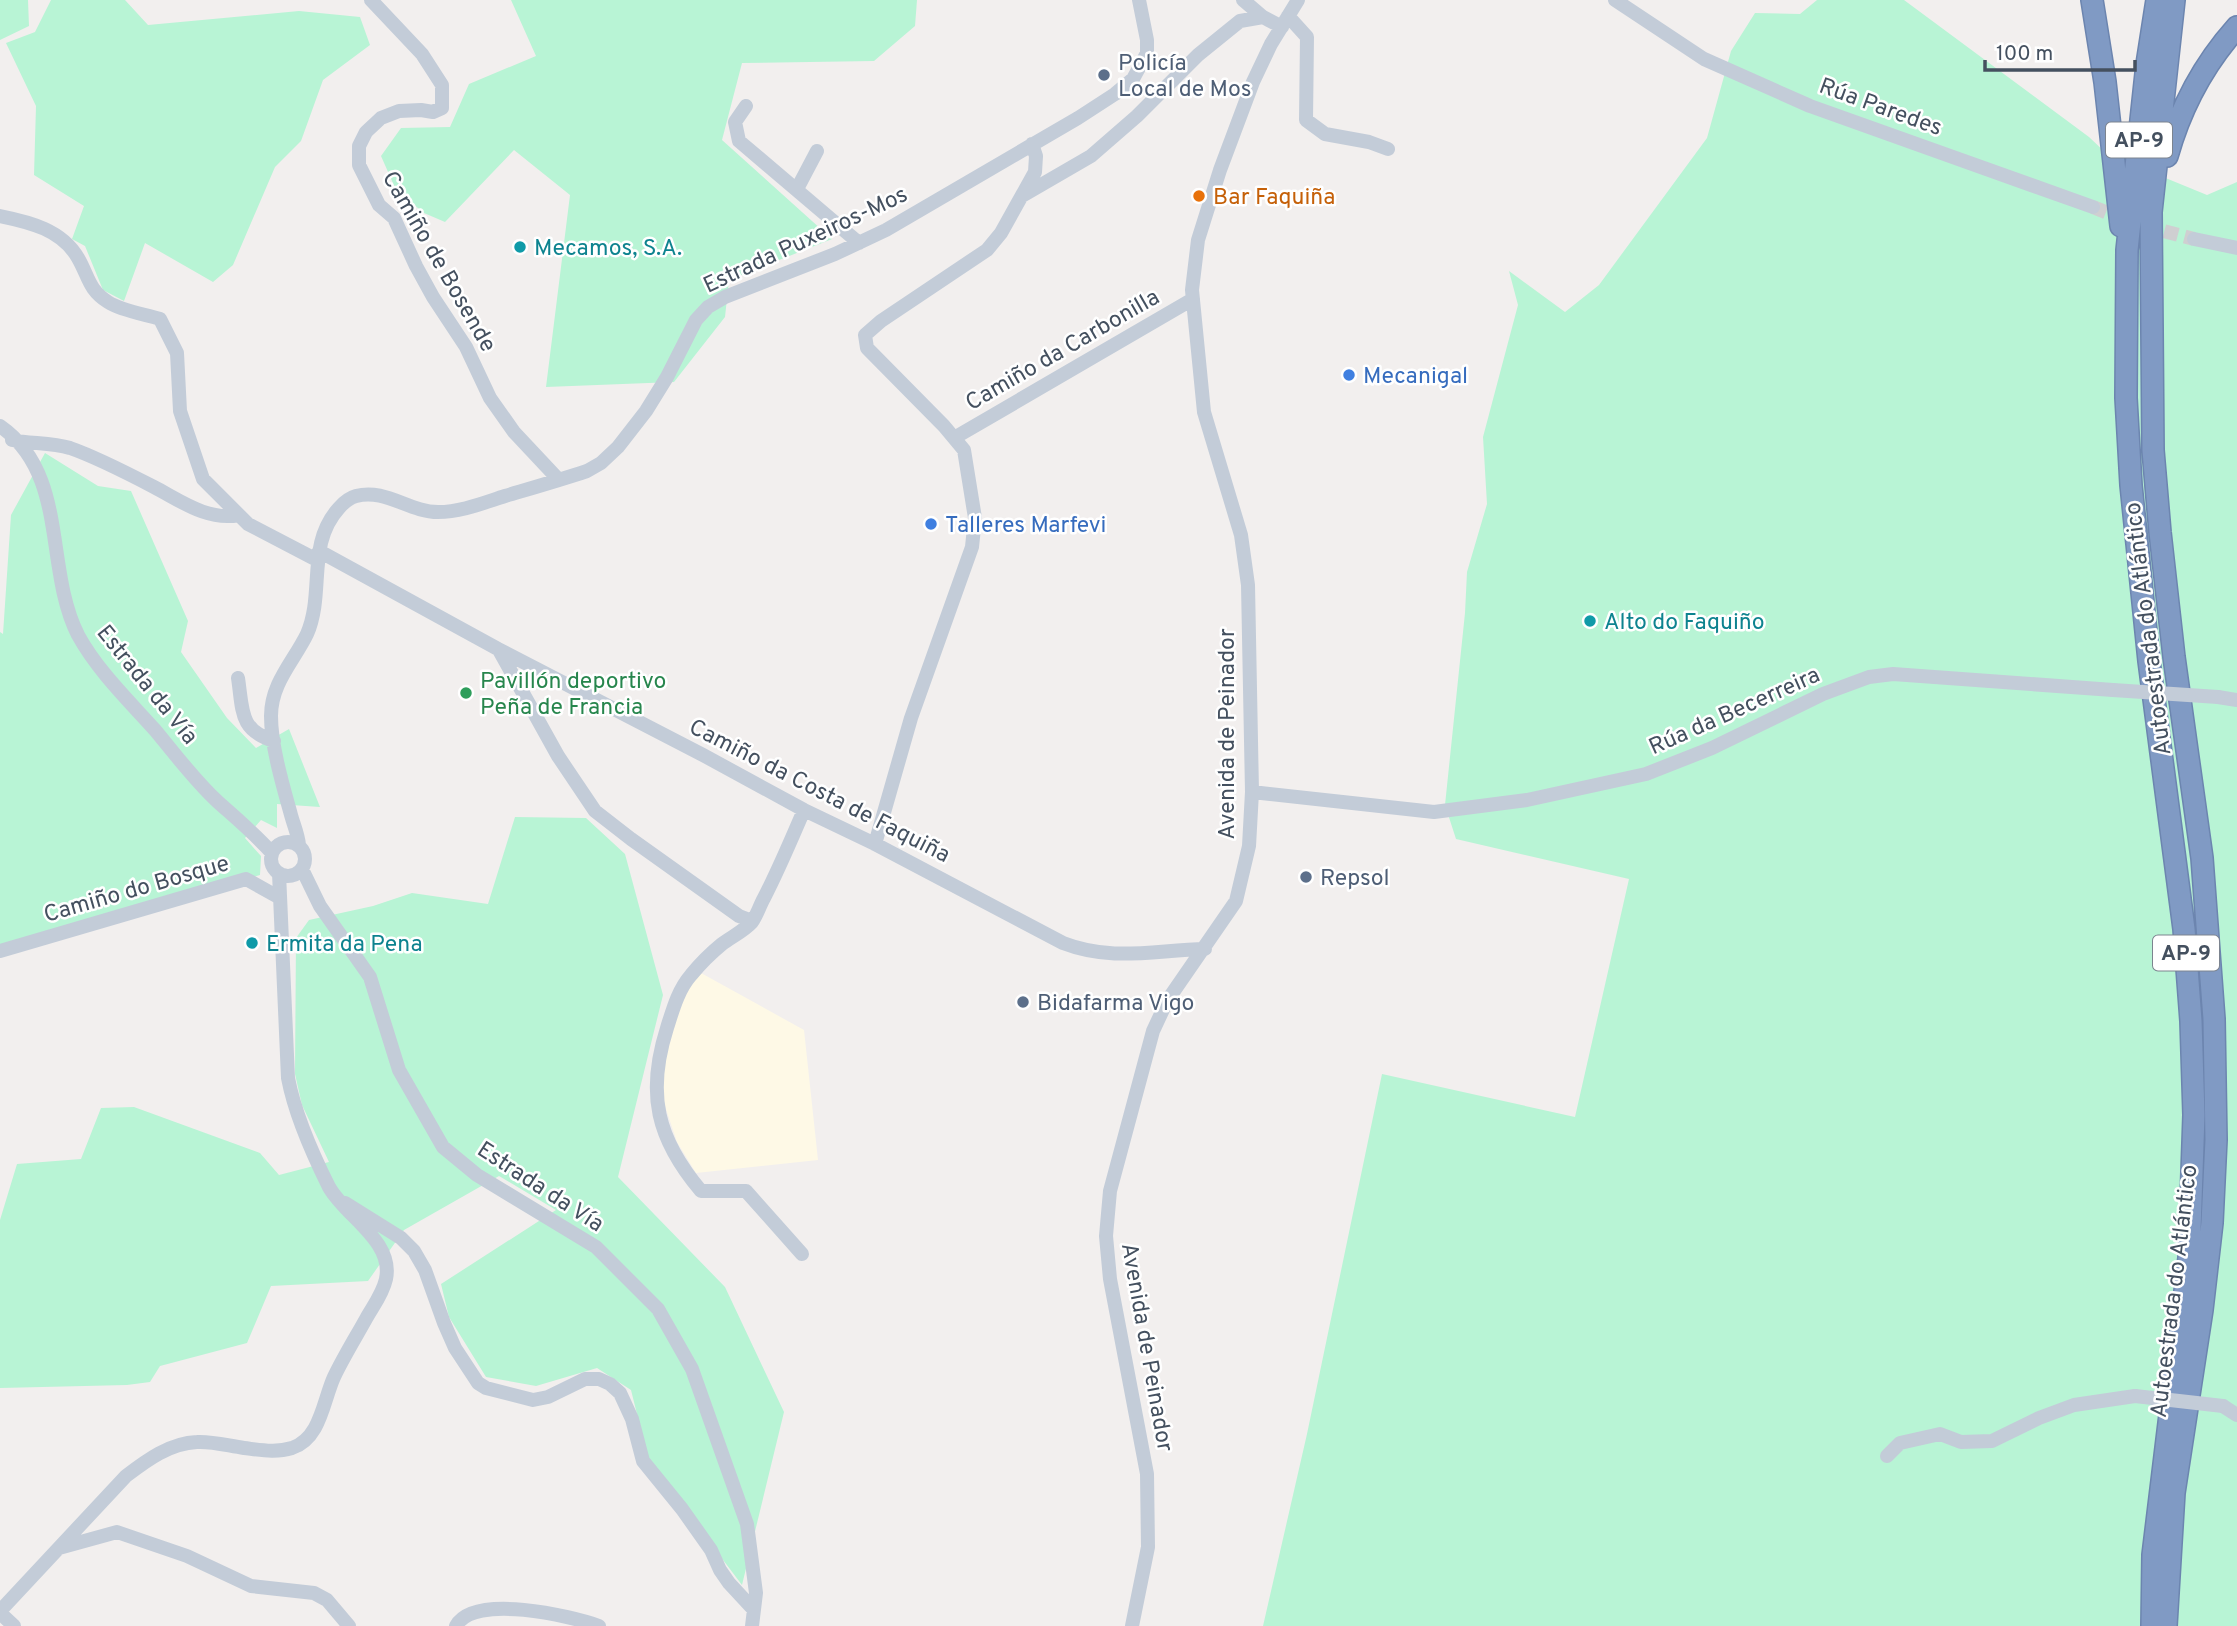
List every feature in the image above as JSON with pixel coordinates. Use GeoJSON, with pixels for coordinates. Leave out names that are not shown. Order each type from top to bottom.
{"type":"FeatureCollection","features":[{"type":"Feature","properties":{"kind":"highway"},"geometry":{"type":"LineString","coordinates":[[2092,0],[2105,82],[2127,280]]}},
{"type":"Feature","properties":{"kind":"highway","name":"Autoestrada do Atlántico"},"geometry":{"type":"LineString","coordinates":[[2152,1626],[2153,1555],[2189,1258],[2194,1115],[2184,929],[2149,661],[2131,485],[2126,398],[2127,250],[2147,64],[2157,0]]}},
{"type":"Feature","properties":{"kind":"highway","name":"Autoestrada do Atlántico"},"geometry":{"type":"LineString","coordinates":[[2166,1626],[2174,1493],[2202,1310],[2216,1140],[2214,1019],[2202,858],[2172,643],[2153,450],[2151,212],[2174,0]]}},
{"type":"Feature","properties":{"kind":"highway"},"geometry":{"type":"LineString","coordinates":[[2151,212],[2175,126],[2187,99],[2213,56],[2237,27]]}},
{"type":"Feature","properties":{"kind":"street","name":"Camiño de Bosende"},"geometry":{"type":"LineString","coordinates":[[371,0],[422,54],[442,85],[443,108],[433,112],[399,111],[382,118],[366,132],[359,146],[359,165],[379,205],[394,218],[433,298],[466,347],[490,398],[514,432],[559,480]]}},
{"type":"Feature","properties":{"kind":"street","name":"Estrada Puxeiros-Mos"},"geometry":{"type":"LineString","coordinates":[[285,847],[298,831],[291,818],[274,741],[271,714],[275,692],[284,671],[306,635],[314,613],[318,555],[322,536],[333,515],[353,496],[366,494],[382,495],[418,510],[438,512],[463,509],[587,471],[601,463],[618,447],[646,411],[696,320],[708,307],[725,297],[886,230],[1078,118],[1133,79],[1147,53],[1139,0]]}},
{"type":"Feature","properties":{"kind":"street"},"geometry":{"type":"LineString","coordinates":[[1243,0],[1263,17]]}},
{"type":"Feature","properties":{"kind":"street","name":"Avenida de Peinador"},"geometry":{"type":"LineString","coordinates":[[1132,1626],[1148,1547],[1147,1474],[1110,1279],[1105,1236],[1110,1191],[1153,1031],[1167,1000],[1236,901],[1249,846],[1252,792],[1248,585],[1241,535],[1204,412],[1192,290],[1198,240],[1220,170],[1253,82],[1298,0]]}},
{"type":"Feature","properties":{"kind":"street","name":"Rúa Paredes"},"geometry":{"type":"LineString","coordinates":[[1615,0],[1704,59],[1810,106],[2092,207]]}},
{"type":"Feature","properties":{"kind":"street"},"geometry":{"type":"LineString","coordinates":[[1021,197],[1091,156],[1137,116],[1198,55],[1240,21],[1263,17],[1285,22],[1307,37],[1306,120],[1325,134],[1369,142],[1388,149]]}},
{"type":"Feature","properties":{"kind":"street"},"geometry":{"type":"LineString","coordinates":[[747,106],[735,122],[739,141],[859,243]]}},
{"type":"Feature","properties":{"kind":"street"},"geometry":{"type":"LineString","coordinates":[[875,844],[911,718],[972,547],[975,518],[964,450],[867,348],[865,335],[881,321],[986,250],[1001,233],[1035,172],[1036,156],[1032,144]]}},
{"type":"Feature","properties":{"kind":"street"},"geometry":{"type":"LineString","coordinates":[[797,189],[817,151]]}},
{"type":"Feature","properties":{"kind":"street","name":"Camiño da Costa de Faquiña"},"geometry":{"type":"LineString","coordinates":[[0,216],[31,223],[65,240],[79,259],[90,286],[109,303],[160,319],[177,353],[180,411],[203,480],[248,524],[318,555],[1063,943],[1082,950],[1115,955],[1205,949]]}},
{"type":"Feature","properties":{"kind":"street"},"geometry":{"type":"LineString","coordinates":[[2194,239],[2237,248]]}},
{"type":"Feature","properties":{"kind":"street","name":"Camiño da Carbonilla"},"geometry":{"type":"LineString","coordinates":[[954,439],[1193,299]]}},
{"type":"Feature","properties":{"kind":"street","name":"Estrada da Vía"},"geometry":{"type":"LineString","coordinates":[[0,426],[19,442],[46,494],[54,526],[60,575],[78,634],[122,693],[218,802],[256,835],[285,847]]}},
{"type":"Feature","properties":{"kind":"street"},"geometry":{"type":"LineString","coordinates":[[0,438],[72,448],[155,488],[183,505],[226,517],[239,515]]}},
{"type":"Feature","properties":{"kind":"street"},"geometry":{"type":"LineString","coordinates":[[498,649],[558,757],[595,811],[728,908],[752,922]]}},
{"type":"Feature","properties":{"kind":"street","name":"Rúa da Becerreira"},"geometry":{"type":"LineString","coordinates":[[1252,792],[1434,813],[1527,800],[1646,774],[1712,748],[1823,694],[1869,677],[1893,674],[2113,691],[2218,696],[2237,700]]}},
{"type":"Feature","properties":{"kind":"street"},"geometry":{"type":"LineString","coordinates":[[238,678],[248,727],[258,736],[274,741]]}},
{"type":"Feature","properties":{"kind":"street"},"geometry":{"type":"LineString","coordinates":[[802,1254],[746,1191],[701,1191],[683,1170],[671,1150],[660,1123],[656,1090],[658,1064],[677,998],[691,975],[721,945],[752,922],[804,810]]}},
{"type":"Feature","properties":{"kind":"street"},"geometry":{"type":"LineString","coordinates":[[285,847],[305,855],[302,869],[320,906],[273,867],[285,847]]}},
{"type":"Feature","properties":{"kind":"street"},"geometry":{"type":"LineString","coordinates":[[282,874],[294,875],[302,869]]}},
{"type":"Feature","properties":{"kind":"street"},"geometry":{"type":"LineString","coordinates":[[14,1626],[0,1612],[126,1476],[145,1461],[174,1446],[198,1441],[274,1451],[293,1447],[304,1441],[313,1431],[343,1357],[382,1291],[387,1277],[387,1264],[381,1250],[330,1188],[292,1101],[288,1078],[280,898],[282,874]]}},
{"type":"Feature","properties":{"kind":"street","name":"Camiño do Bosque"},"geometry":{"type":"LineString","coordinates":[[0,951],[246,879],[280,898]]}},
{"type":"Feature","properties":{"kind":"street","name":"Estrada da Vía"},"geometry":{"type":"LineString","coordinates":[[320,906],[370,977],[399,1070],[443,1147],[477,1175],[596,1247],[659,1310],[692,1369],[747,1524],[756,1593],[752,1626]]}},
{"type":"Feature","properties":{"kind":"street"},"geometry":{"type":"LineString","coordinates":[[338,1199],[401,1238],[414,1251],[425,1270],[455,1348],[478,1383],[486,1388],[533,1400],[585,1379],[599,1379],[620,1393],[632,1419],[643,1461],[711,1550],[729,1583],[754,1610]]}},
{"type":"Feature","properties":{"kind":"street"},"geometry":{"type":"LineString","coordinates":[[1887,1456],[1900,1443],[1940,1434],[1961,1442],[1992,1441],[2039,1418],[2074,1405],[2135,1396],[2222,1406],[2237,1415]]}},
{"type":"Feature","properties":{"kind":"street"},"geometry":{"type":"LineString","coordinates":[[58,1548],[117,1532],[187,1556],[251,1586],[314,1593],[327,1600],[349,1626]]}},
{"type":"Feature","properties":{"kind":"street"},"geometry":{"type":"LineString","coordinates":[[456,1626],[468,1615],[506,1607],[539,1611],[599,1626]]}},
{"type":"Feature","properties":{"kind":"shaded area"},"geometry":{"type":"Polygon","coordinates":[[[701,973],[804,1030],[818,1160],[696,1173],[677,1142],[665,1106],[660,1070],[685,993],[701,973]]]}},
{"type":"Feature","properties":{"kind":"green space"},"geometry":{"type":"Polygon","coordinates":[[[0,0],[28,0],[29,26],[0,40],[0,0]]]}},
{"type":"Feature","properties":{"kind":"green space"},"geometry":{"type":"Polygon","coordinates":[[[51,0],[125,0],[148,25],[299,11],[360,17],[370,45],[323,80],[301,141],[275,167],[233,265],[213,282],[145,243],[124,301],[103,290],[85,246],[72,239],[84,206],[34,175],[36,106],[6,43],[35,32],[51,0]]]}},
{"type":"Feature","properties":{"kind":"green space"},"geometry":{"type":"Polygon","coordinates":[[[511,0],[917,0],[915,26],[874,61],[742,63],[722,140],[832,239],[729,280],[725,317],[674,382],[546,387],[570,195],[514,150],[445,222],[424,213],[396,190],[381,156],[401,128],[450,127],[469,84],[536,56],[511,0]]]}},
{"type":"Feature","properties":{"kind":"green space"},"geometry":{"type":"Polygon","coordinates":[[[1817,0],[1904,0],[2089,137],[2107,154],[2207,195],[2237,182],[2237,1626],[1263,1626],[1307,1434],[1382,1074],[1575,1117],[1629,879],[1456,839],[1445,805],[1467,572],[1487,504],[1483,437],[1518,305],[1509,271],[1565,312],[1599,285],[1707,138],[1731,51],[1755,13],[1800,14],[1817,0]]]}},
{"type":"Feature","properties":{"kind":"green space"},"geometry":{"type":"Polygon","coordinates":[[[45,453],[98,486],[131,491],[188,621],[181,652],[227,718],[256,748],[289,729],[320,807],[277,804],[277,828],[261,820],[245,838],[261,856],[260,875],[0,949],[0,632],[3,634],[11,515],[45,453]]]}},
{"type":"Feature","properties":{"kind":"green space"},"geometry":{"type":"Polygon","coordinates":[[[515,817],[586,818],[625,854],[663,995],[618,1177],[725,1287],[784,1412],[742,1585],[649,1462],[631,1390],[597,1368],[536,1386],[486,1377],[449,1317],[441,1284],[556,1210],[499,1176],[404,1230],[368,1281],[271,1286],[247,1343],[160,1366],[150,1382],[0,1388],[0,1220],[17,1164],[81,1159],[101,1108],[134,1107],[260,1153],[279,1175],[329,1162],[302,1105],[295,1074],[296,938],[309,920],[373,906],[412,893],[488,904],[515,817]]]}},
{"type":"Feature","properties":{"kind":"tunnel"},"geometry":{"type":"LineString","coordinates":[[2093,207],[2125,220]]}},
{"type":"Feature","properties":{"kind":"tunnel"},"geometry":{"type":"LineString","coordinates":[[2144,226],[2194,239]]}},
{"type":"Feature","properties":{"kind":"place","name":"Policía Local de Mos"},"geometry":{"type":"Point","coordinates":[1104,75]}},
{"type":"Feature","properties":{"kind":"place","name":"Bar Faquiña"},"geometry":{"type":"Point","coordinates":[1199,196]}},
{"type":"Feature","properties":{"kind":"place","name":"Mecamos, S.A."},"geometry":{"type":"Point","coordinates":[520,247]}},
{"type":"Feature","properties":{"kind":"place","name":"Mecanigal"},"geometry":{"type":"Point","coordinates":[1349,375]}},
{"type":"Feature","properties":{"kind":"place","name":"Talleres Marfevi"},"geometry":{"type":"Point","coordinates":[931,524]}},
{"type":"Feature","properties":{"kind":"place","name":"Alto do Faquiño"},"geometry":{"type":"Point","coordinates":[1590,621]}},
{"type":"Feature","properties":{"kind":"place","name":"Pavillón deportivo Peña de Francia"},"geometry":{"type":"Point","coordinates":[466,693]}},
{"type":"Feature","properties":{"kind":"place","name":"Repsol"},"geometry":{"type":"Point","coordinates":[1306,877]}},
{"type":"Feature","properties":{"kind":"place","name":"Ermita da Pena"},"geometry":{"type":"Point","coordinates":[252,943]}},
{"type":"Feature","properties":{"kind":"place","name":"Bidafarma Vigo"},"geometry":{"type":"Point","coordinates":[1023,1002]}}]}
